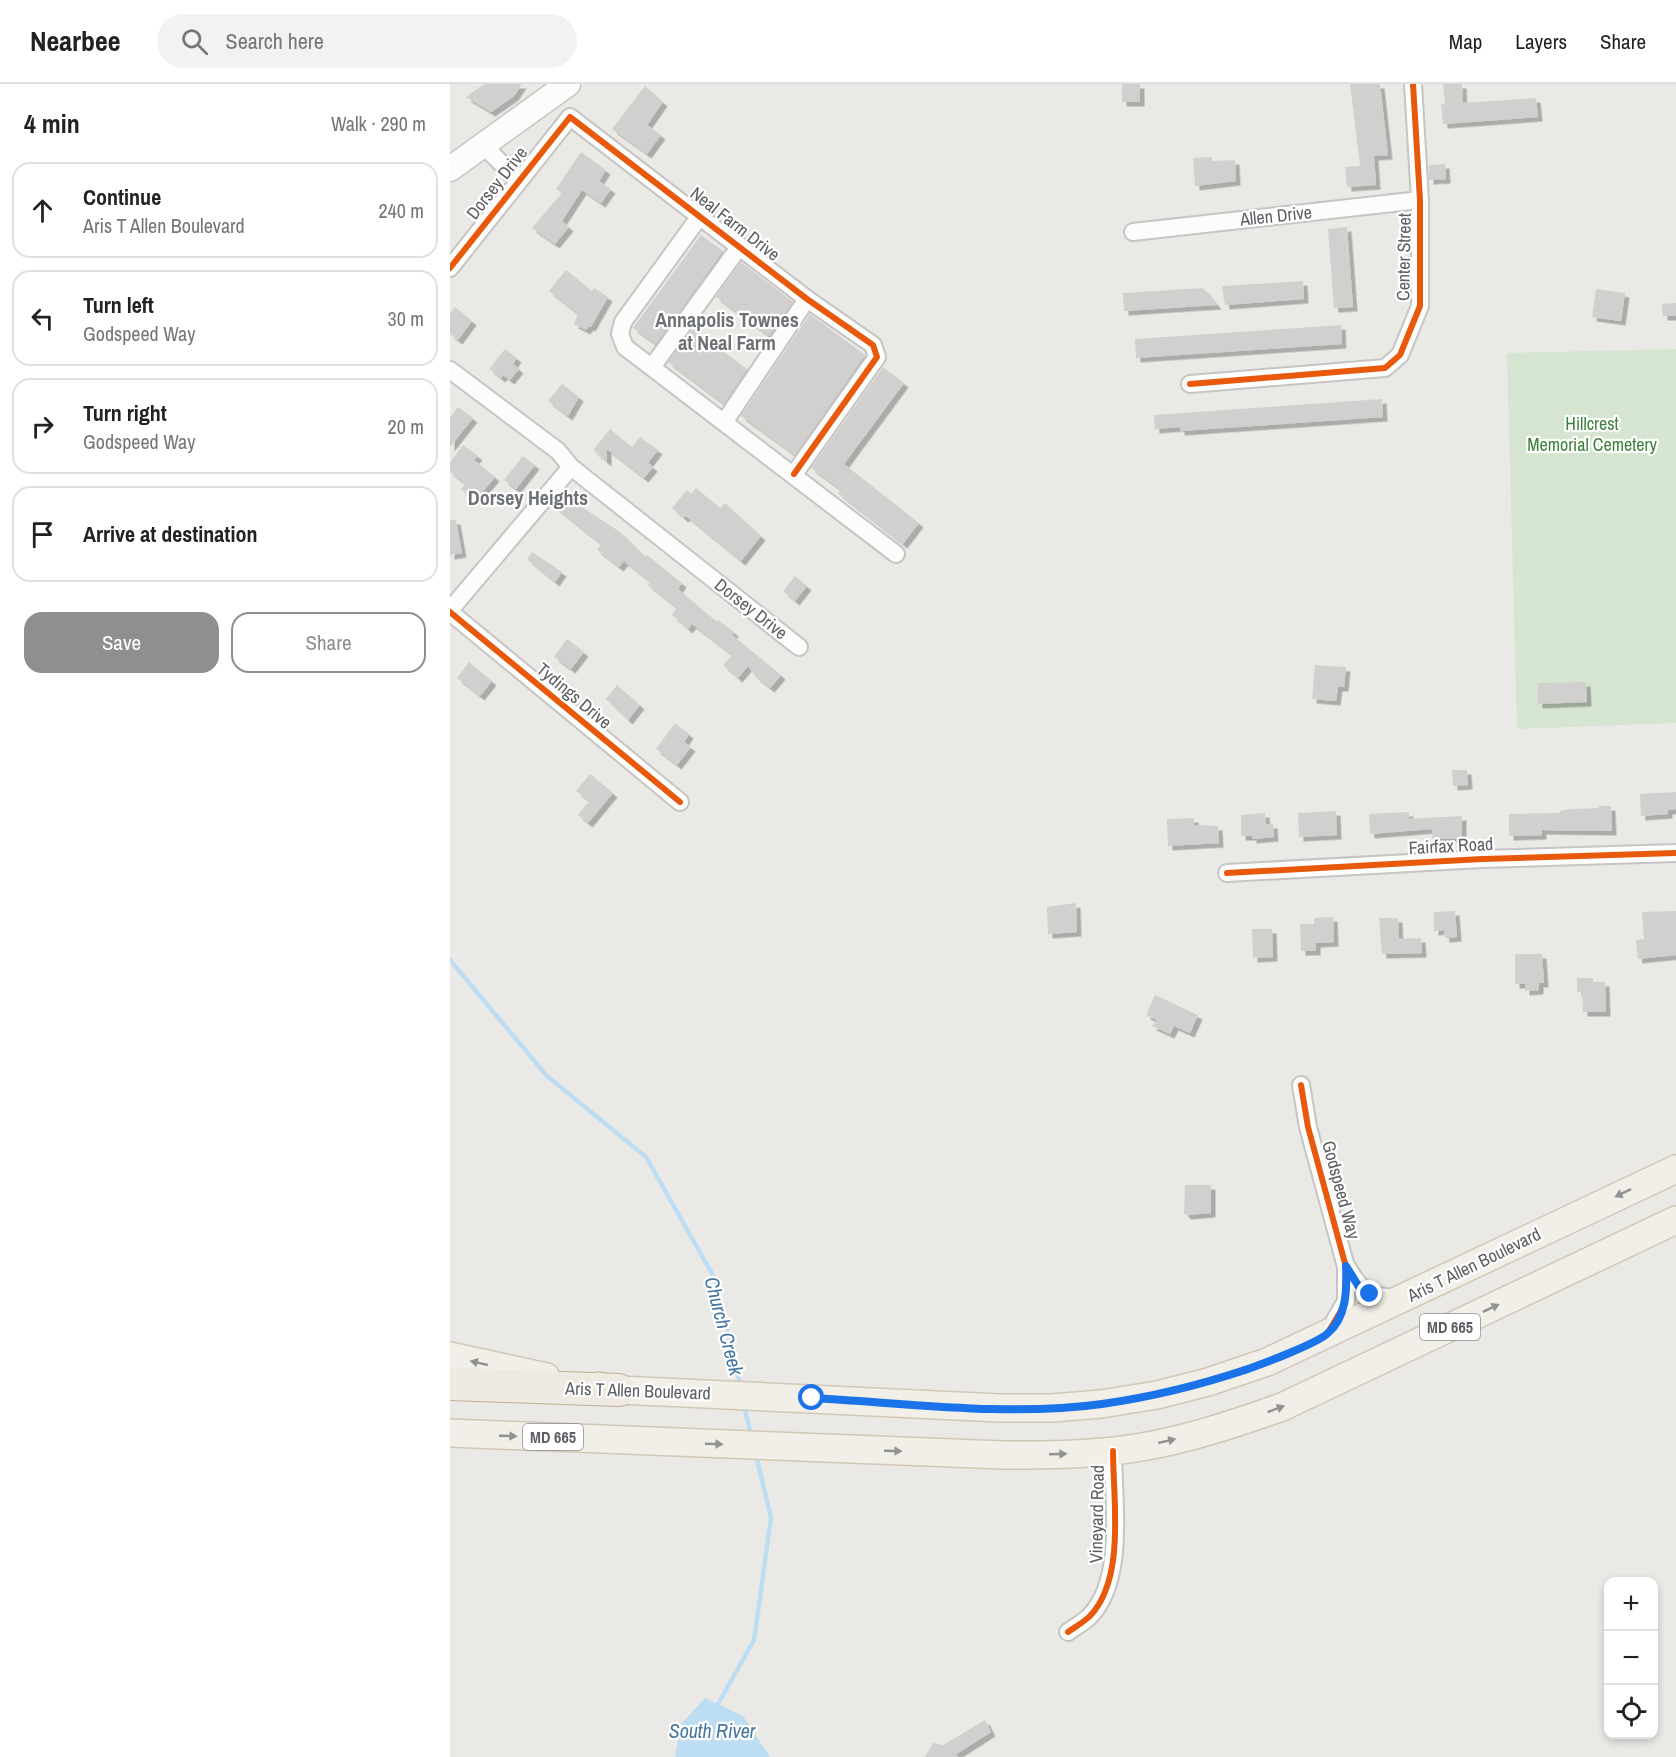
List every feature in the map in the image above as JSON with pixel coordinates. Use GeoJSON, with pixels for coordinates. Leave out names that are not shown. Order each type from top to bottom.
{"type":"FeatureCollection","features":[{"type":"Feature","properties":{"kind":"highway","name":"Aris T Allen Boulevard"},"geometry":{"type":"LineString","coordinates":[[450,1384],[626,1390]]}},
{"type":"Feature","properties":{"kind":"main road"},"geometry":{"type":"LineString","coordinates":[[450,169],[568,84]]}},
{"type":"Feature","properties":{"kind":"main road","name":"Aris T Allen Boulevard"},"geometry":{"type":"LineString","coordinates":[[626,1390],[1000,1408],[1101,1404],[1208,1382],[1267,1362],[1676,1169]]}},
{"type":"Feature","properties":{"kind":"main road","name":"MD 665"},"geometry":{"type":"LineString","coordinates":[[450,1433],[1003,1455],[1113,1451],[1167,1442],[1221,1428],[1282,1407],[1676,1220]]}},
{"type":"Feature","properties":{"kind":"main road"},"geometry":{"type":"LineString","coordinates":[[450,1356],[507,1370],[626,1390]]}},
{"type":"Feature","properties":{"kind":"street","name":"Center Street"},"geometry":{"type":"LineString","coordinates":[[1190,384],[1385,368],[1400,355],[1420,306],[1420,200],[1413,84]]}},
{"type":"Feature","properties":{"kind":"street","name":"Dorsey Drive"},"geometry":{"type":"LineString","coordinates":[[450,268],[570,117]]}},
{"type":"Feature","properties":{"kind":"street","name":"Neal Farm Drive"},"geometry":{"type":"LineString","coordinates":[[570,117],[807,299],[873,345],[877,357],[794,474]]}},
{"type":"Feature","properties":{"kind":"street"},"geometry":{"type":"LineString","coordinates":[[483,145],[518,180]]}},
{"type":"Feature","properties":{"kind":"street","name":"Allen Drive"},"geometry":{"type":"LineString","coordinates":[[1133,232],[1420,200]]}},
{"type":"Feature","properties":{"kind":"street"},"geometry":{"type":"LineString","coordinates":[[700,216],[623,322],[620,334],[625,347],[725,420],[896,554]]}},
{"type":"Feature","properties":{"kind":"street"},"geometry":{"type":"LineString","coordinates":[[652,367],[740,246]]}},
{"type":"Feature","properties":{"kind":"street"},"geometry":{"type":"LineString","coordinates":[[725,420],[807,299]]}},
{"type":"Feature","properties":{"kind":"street","name":"Dorsey Drive"},"geometry":{"type":"LineString","coordinates":[[450,370],[558,451],[572,467],[799,647]]}},
{"type":"Feature","properties":{"kind":"street"},"geometry":{"type":"LineString","coordinates":[[450,611],[572,467]]}},
{"type":"Feature","properties":{"kind":"street","name":"Tydings Drive"},"geometry":{"type":"LineString","coordinates":[[450,611],[680,802]]}},
{"type":"Feature","properties":{"kind":"street","name":"Fairfax Road"},"geometry":{"type":"LineString","coordinates":[[1227,873],[1482,859],[1676,853]]}},
{"type":"Feature","properties":{"kind":"street","name":"Godspeed Way"},"geometry":{"type":"LineString","coordinates":[[1301,1085],[1308,1127],[1346,1266],[1359,1287],[1366,1292],[1379,1297],[1406,1298]]}},
{"type":"Feature","properties":{"kind":"street","name":"Godspeed Way"},"geometry":{"type":"LineString","coordinates":[[1327,1334],[1345,1304],[1346,1266]]}},
{"type":"Feature","properties":{"kind":"street","name":"Vineyard Road"},"geometry":{"type":"LineString","coordinates":[[1068,1632],[1090,1616],[1105,1594],[1111,1577],[1114,1554],[1113,1451]]}},
{"type":"Feature","properties":{"kind":"green space","name":"Hillcrest Memorial Cemetery"},"geometry":{"type":"Polygon","coordinates":[[[1676,349],[1676,723],[1517,729],[1507,353],[1676,349]]]}},
{"type":"Feature","properties":{"kind":"water","name":"South River"},"geometry":{"type":"Polygon","coordinates":[[[705,1698],[743,1716],[770,1757],[675,1757],[681,1724],[705,1698]]]}},
{"type":"Feature","properties":{"kind":"building"},"geometry":{"type":"Polygon","coordinates":[[[484,84],[522,84],[514,96],[491,112],[466,97],[484,84]]]}},
{"type":"Feature","properties":{"kind":"building"},"geometry":{"type":"Polygon","coordinates":[[[1122,84],[1140,84],[1140,102],[1122,102],[1122,84]]]}},
{"type":"Feature","properties":{"kind":"building"},"geometry":{"type":"Polygon","coordinates":[[[1350,84],[1380,84],[1388,155],[1374,156],[1376,185],[1347,187],[1345,167],[1360,166],[1350,84]]]}},
{"type":"Feature","properties":{"kind":"building"},"geometry":{"type":"Polygon","coordinates":[[[1443,84],[1462,84],[1463,103],[1536,98],[1538,117],[1443,124],[1441,104],[1445,104],[1443,84]]]}},
{"type":"Feature","properties":{"kind":"building"},"geometry":{"type":"Polygon","coordinates":[[[645,86],[663,102],[647,125],[661,135],[647,154],[612,129],[645,86]]]}},
{"type":"Feature","properties":{"kind":"building"},"geometry":{"type":"Polygon","coordinates":[[[581,152],[606,170],[599,181],[611,189],[601,203],[582,190],[562,221],[569,227],[555,244],[532,228],[562,193],[556,189],[581,152]]]}},
{"type":"Feature","properties":{"kind":"building"},"geometry":{"type":"Polygon","coordinates":[[[1212,157],[1212,161],[1235,160],[1236,181],[1195,186],[1193,158],[1212,157]]]}},
{"type":"Feature","properties":{"kind":"building"},"geometry":{"type":"Polygon","coordinates":[[[1445,164],[1446,179],[1429,180],[1429,165],[1445,164]]]}},
{"type":"Feature","properties":{"kind":"building"},"geometry":{"type":"Polygon","coordinates":[[[1347,227],[1353,307],[1334,308],[1328,229],[1347,227]]]}},
{"type":"Feature","properties":{"kind":"building"},"geometry":{"type":"Polygon","coordinates":[[[701,235],[723,251],[656,344],[633,328],[701,235]]]}},
{"type":"Feature","properties":{"kind":"building"},"geometry":{"type":"Polygon","coordinates":[[[741,262],[793,302],[769,336],[716,297],[741,262]]]}},
{"type":"Feature","properties":{"kind":"building"},"geometry":{"type":"Polygon","coordinates":[[[566,270],[592,291],[594,288],[608,297],[591,327],[589,326],[586,330],[574,324],[578,314],[549,291],[566,270]]]}},
{"type":"Feature","properties":{"kind":"building"},"geometry":{"type":"Polygon","coordinates":[[[1303,281],[1304,299],[1225,305],[1222,286],[1303,281]]]}},
{"type":"Feature","properties":{"kind":"building"},"geometry":{"type":"Polygon","coordinates":[[[1203,288],[1217,305],[1124,311],[1123,293],[1203,288]]]}},
{"type":"Feature","properties":{"kind":"building"},"geometry":{"type":"Polygon","coordinates":[[[1596,289],[1625,293],[1621,321],[1592,317],[1596,289]]]}},
{"type":"Feature","properties":{"kind":"building"},"geometry":{"type":"Polygon","coordinates":[[[1676,303],[1676,316],[1663,316],[1662,304],[1676,303]]]}},
{"type":"Feature","properties":{"kind":"building"},"geometry":{"type":"Polygon","coordinates":[[[455,307],[472,321],[458,340],[450,334],[450,313],[455,307]]]}},
{"type":"Feature","properties":{"kind":"building"},"geometry":{"type":"Polygon","coordinates":[[[810,314],[865,355],[795,455],[741,416],[810,314]]]}},
{"type":"Feature","properties":{"kind":"building"},"geometry":{"type":"Polygon","coordinates":[[[1341,325],[1342,344],[1136,358],[1135,339],[1341,325]]]}},
{"type":"Feature","properties":{"kind":"building"},"geometry":{"type":"Polygon","coordinates":[[[693,329],[747,369],[724,404],[668,362],[693,329]]]}},
{"type":"Feature","properties":{"kind":"building"},"geometry":{"type":"Polygon","coordinates":[[[505,349],[517,358],[513,364],[519,369],[510,380],[503,375],[501,378],[489,369],[505,349]]]}},
{"type":"Feature","properties":{"kind":"building"},"geometry":{"type":"Polygon","coordinates":[[[883,367],[904,383],[844,464],[919,523],[903,544],[838,493],[841,490],[811,468],[883,367]]]}},
{"type":"Feature","properties":{"kind":"building"},"geometry":{"type":"Polygon","coordinates":[[[562,384],[579,397],[568,416],[548,401],[562,384]]]}},
{"type":"Feature","properties":{"kind":"building"},"geometry":{"type":"Polygon","coordinates":[[[1382,399],[1383,417],[1180,431],[1180,427],[1155,429],[1154,415],[1382,399]]]}},
{"type":"Feature","properties":{"kind":"building"},"geometry":{"type":"Polygon","coordinates":[[[458,407],[473,418],[450,447],[450,418],[458,407]]]}},
{"type":"Feature","properties":{"kind":"building"},"geometry":{"type":"Polygon","coordinates":[[[610,429],[632,447],[640,437],[658,450],[648,463],[653,467],[644,478],[607,449],[607,462],[593,450],[610,429]]]}},
{"type":"Feature","properties":{"kind":"building"},"geometry":{"type":"Polygon","coordinates":[[[463,445],[478,456],[474,460],[495,477],[475,501],[461,489],[466,484],[450,472],[450,462],[463,445]]]}},
{"type":"Feature","properties":{"kind":"building"},"geometry":{"type":"Polygon","coordinates":[[[523,456],[535,465],[516,489],[504,480],[523,456]]]}},
{"type":"Feature","properties":{"kind":"building"},"geometry":{"type":"Polygon","coordinates":[[[696,488],[720,508],[725,503],[761,536],[741,561],[686,516],[684,518],[672,508],[687,490],[691,494],[696,488]]]}},
{"type":"Feature","properties":{"kind":"building"},"geometry":{"type":"Polygon","coordinates":[[[564,491],[588,511],[620,532],[645,557],[647,555],[682,583],[678,589],[717,622],[718,620],[734,632],[732,635],[781,675],[772,686],[770,688],[756,677],[748,666],[738,678],[723,665],[732,655],[692,624],[688,629],[673,616],[677,608],[648,585],[650,582],[624,561],[619,567],[597,550],[601,544],[552,505],[564,491]]]}},
{"type":"Feature","properties":{"kind":"building"},"geometry":{"type":"Polygon","coordinates":[[[450,520],[456,520],[462,553],[450,555],[450,520]]]}},
{"type":"Feature","properties":{"kind":"building"},"geometry":{"type":"Polygon","coordinates":[[[532,552],[562,572],[555,582],[527,559],[532,552]]]}},
{"type":"Feature","properties":{"kind":"building"},"geometry":{"type":"Polygon","coordinates":[[[795,576],[807,586],[795,601],[783,591],[795,576]]]}},
{"type":"Feature","properties":{"kind":"building"},"geometry":{"type":"Polygon","coordinates":[[[567,639],[584,652],[571,669],[554,657],[567,639]]]}},
{"type":"Feature","properties":{"kind":"building"},"geometry":{"type":"Polygon","coordinates":[[[469,662],[492,681],[480,696],[457,678],[469,662]]]}},
{"type":"Feature","properties":{"kind":"building"},"geometry":{"type":"Polygon","coordinates":[[[1315,665],[1346,667],[1344,687],[1338,687],[1336,701],[1312,699],[1315,665]]]}},
{"type":"Feature","properties":{"kind":"building"},"geometry":{"type":"Polygon","coordinates":[[[1586,682],[1587,702],[1538,704],[1538,683],[1586,682]]]}},
{"type":"Feature","properties":{"kind":"building"},"geometry":{"type":"Polygon","coordinates":[[[617,685],[640,705],[628,720],[606,699],[617,685]]]}},
{"type":"Feature","properties":{"kind":"building"},"geometry":{"type":"Polygon","coordinates":[[[675,723],[689,734],[684,742],[691,747],[677,765],[656,749],[675,723]]]}},
{"type":"Feature","properties":{"kind":"building"},"geometry":{"type":"Polygon","coordinates":[[[1452,770],[1467,770],[1468,785],[1453,786],[1452,770]]]}},
{"type":"Feature","properties":{"kind":"building"},"geometry":{"type":"Polygon","coordinates":[[[590,774],[613,793],[588,823],[578,815],[589,801],[576,791],[590,774]]]}},
{"type":"Feature","properties":{"kind":"building"},"geometry":{"type":"Polygon","coordinates":[[[1676,792],[1676,809],[1668,810],[1668,814],[1641,816],[1640,794],[1676,792]]]}},
{"type":"Feature","properties":{"kind":"building"},"geometry":{"type":"Polygon","coordinates":[[[1599,806],[1611,806],[1612,831],[1542,830],[1542,835],[1509,836],[1509,814],[1560,813],[1560,811],[1572,809],[1599,808],[1599,806]]]}},
{"type":"Feature","properties":{"kind":"building"},"geometry":{"type":"Polygon","coordinates":[[[1336,811],[1337,835],[1299,837],[1298,813],[1336,811]]]}},
{"type":"Feature","properties":{"kind":"building"},"geometry":{"type":"Polygon","coordinates":[[[1409,812],[1409,819],[1462,816],[1462,838],[1432,839],[1432,829],[1370,834],[1369,814],[1409,812]]]}},
{"type":"Feature","properties":{"kind":"building"},"geometry":{"type":"Polygon","coordinates":[[[1265,813],[1266,824],[1273,824],[1274,837],[1252,839],[1252,836],[1241,836],[1241,815],[1265,813]]]}},
{"type":"Feature","properties":{"kind":"building"},"geometry":{"type":"Polygon","coordinates":[[[1194,818],[1194,825],[1218,826],[1219,843],[1168,846],[1167,819],[1194,818]]]}},
{"type":"Feature","properties":{"kind":"building"},"geometry":{"type":"Polygon","coordinates":[[[1076,903],[1077,932],[1048,934],[1047,907],[1076,903]]]}},
{"type":"Feature","properties":{"kind":"building"},"geometry":{"type":"Polygon","coordinates":[[[1455,911],[1457,937],[1445,938],[1444,930],[1434,931],[1434,912],[1455,911]]]}},
{"type":"Feature","properties":{"kind":"building"},"geometry":{"type":"Polygon","coordinates":[[[1676,911],[1676,955],[1638,959],[1636,940],[1644,939],[1642,912],[1676,911]]]}},
{"type":"Feature","properties":{"kind":"building"},"geometry":{"type":"Polygon","coordinates":[[[1333,917],[1334,942],[1316,943],[1316,951],[1301,951],[1300,924],[1314,924],[1314,918],[1333,917]]]}},
{"type":"Feature","properties":{"kind":"building"},"geometry":{"type":"Polygon","coordinates":[[[1379,918],[1398,918],[1399,939],[1421,938],[1422,953],[1382,954],[1379,918]]]}},
{"type":"Feature","properties":{"kind":"building"},"geometry":{"type":"Polygon","coordinates":[[[1252,929],[1272,929],[1273,957],[1253,958],[1252,929]]]}},
{"type":"Feature","properties":{"kind":"building"},"geometry":{"type":"Polygon","coordinates":[[[1515,954],[1542,954],[1544,983],[1539,983],[1539,990],[1525,991],[1525,984],[1515,984],[1515,954]]]}},
{"type":"Feature","properties":{"kind":"building"},"geometry":{"type":"Polygon","coordinates":[[[1577,978],[1593,978],[1593,982],[1605,982],[1606,1012],[1583,1012],[1582,992],[1577,992],[1577,978]]]}},
{"type":"Feature","properties":{"kind":"building"},"geometry":{"type":"Polygon","coordinates":[[[1155,995],[1198,1015],[1190,1033],[1174,1026],[1170,1034],[1152,1026],[1157,1020],[1146,1015],[1155,995]]]}},
{"type":"Feature","properties":{"kind":"building"},"geometry":{"type":"Polygon","coordinates":[[[1185,1185],[1211,1185],[1211,1213],[1187,1215],[1184,1213],[1185,1185]]]}},
{"type":"Feature","properties":{"kind":"building"},"geometry":{"type":"Polygon","coordinates":[[[985,1720],[991,1732],[955,1755],[959,1757],[925,1757],[933,1743],[943,1745],[985,1720]]]}},
{"type":"Feature","properties":{"kind":"waterway","name":"Church Creek"},"geometry":{"type":"LineString","coordinates":[[450,960],[547,1076],[646,1157],[715,1279],[741,1388]]}},
{"type":"Feature","properties":{"kind":"waterway","name":"Church Creek"},"geometry":{"type":"LineString","coordinates":[[744,1405],[751,1435]]}},
{"type":"Feature","properties":{"kind":"waterway","name":"Church Creek"},"geometry":{"type":"LineString","coordinates":[[718,1704],[754,1640],[771,1518],[756,1455]]}},
{"type":"Feature","properties":{"kind":"cycle path"},"geometry":{"type":"LineString","coordinates":[[1190,384],[1385,368],[1400,355],[1420,306],[1420,200],[1413,84]]}},
{"type":"Feature","properties":{"kind":"cycle path"},"geometry":{"type":"LineString","coordinates":[[450,268],[570,117],[807,299],[873,345],[877,357],[794,474]]}},
{"type":"Feature","properties":{"kind":"cycle path"},"geometry":{"type":"LineString","coordinates":[[450,612],[680,802]]}},
{"type":"Feature","properties":{"kind":"cycle path"},"geometry":{"type":"LineString","coordinates":[[1227,873],[1482,859],[1676,853]]}},
{"type":"Feature","properties":{"kind":"cycle path"},"geometry":{"type":"LineString","coordinates":[[1301,1085],[1308,1127],[1346,1267],[1345,1304],[1327,1334]]}},
{"type":"Feature","properties":{"kind":"cycle path"},"geometry":{"type":"LineString","coordinates":[[1068,1632],[1090,1616],[1101,1600],[1109,1581],[1115,1537],[1113,1451]]}},
{"type":"Feature","properties":{"kind":"district","name":"Annapolis Townes at Neal Farm"},"geometry":{"type":"Point","coordinates":[727,332]}},
{"type":"Feature","properties":{"kind":"district","name":"Dorsey Heights"},"geometry":{"type":"Point","coordinates":[528,498]}},
{"type":"Feature","properties":{"kind":"route"},"geometry":{"type":"LineString","coordinates":[[812,1398],[1000,1408],[1052,1408],[1101,1404],[1158,1395],[1208,1382],[1267,1362],[1327,1334],[1345,1304],[1346,1266],[1359,1287],[1370,1294]]}}]}
